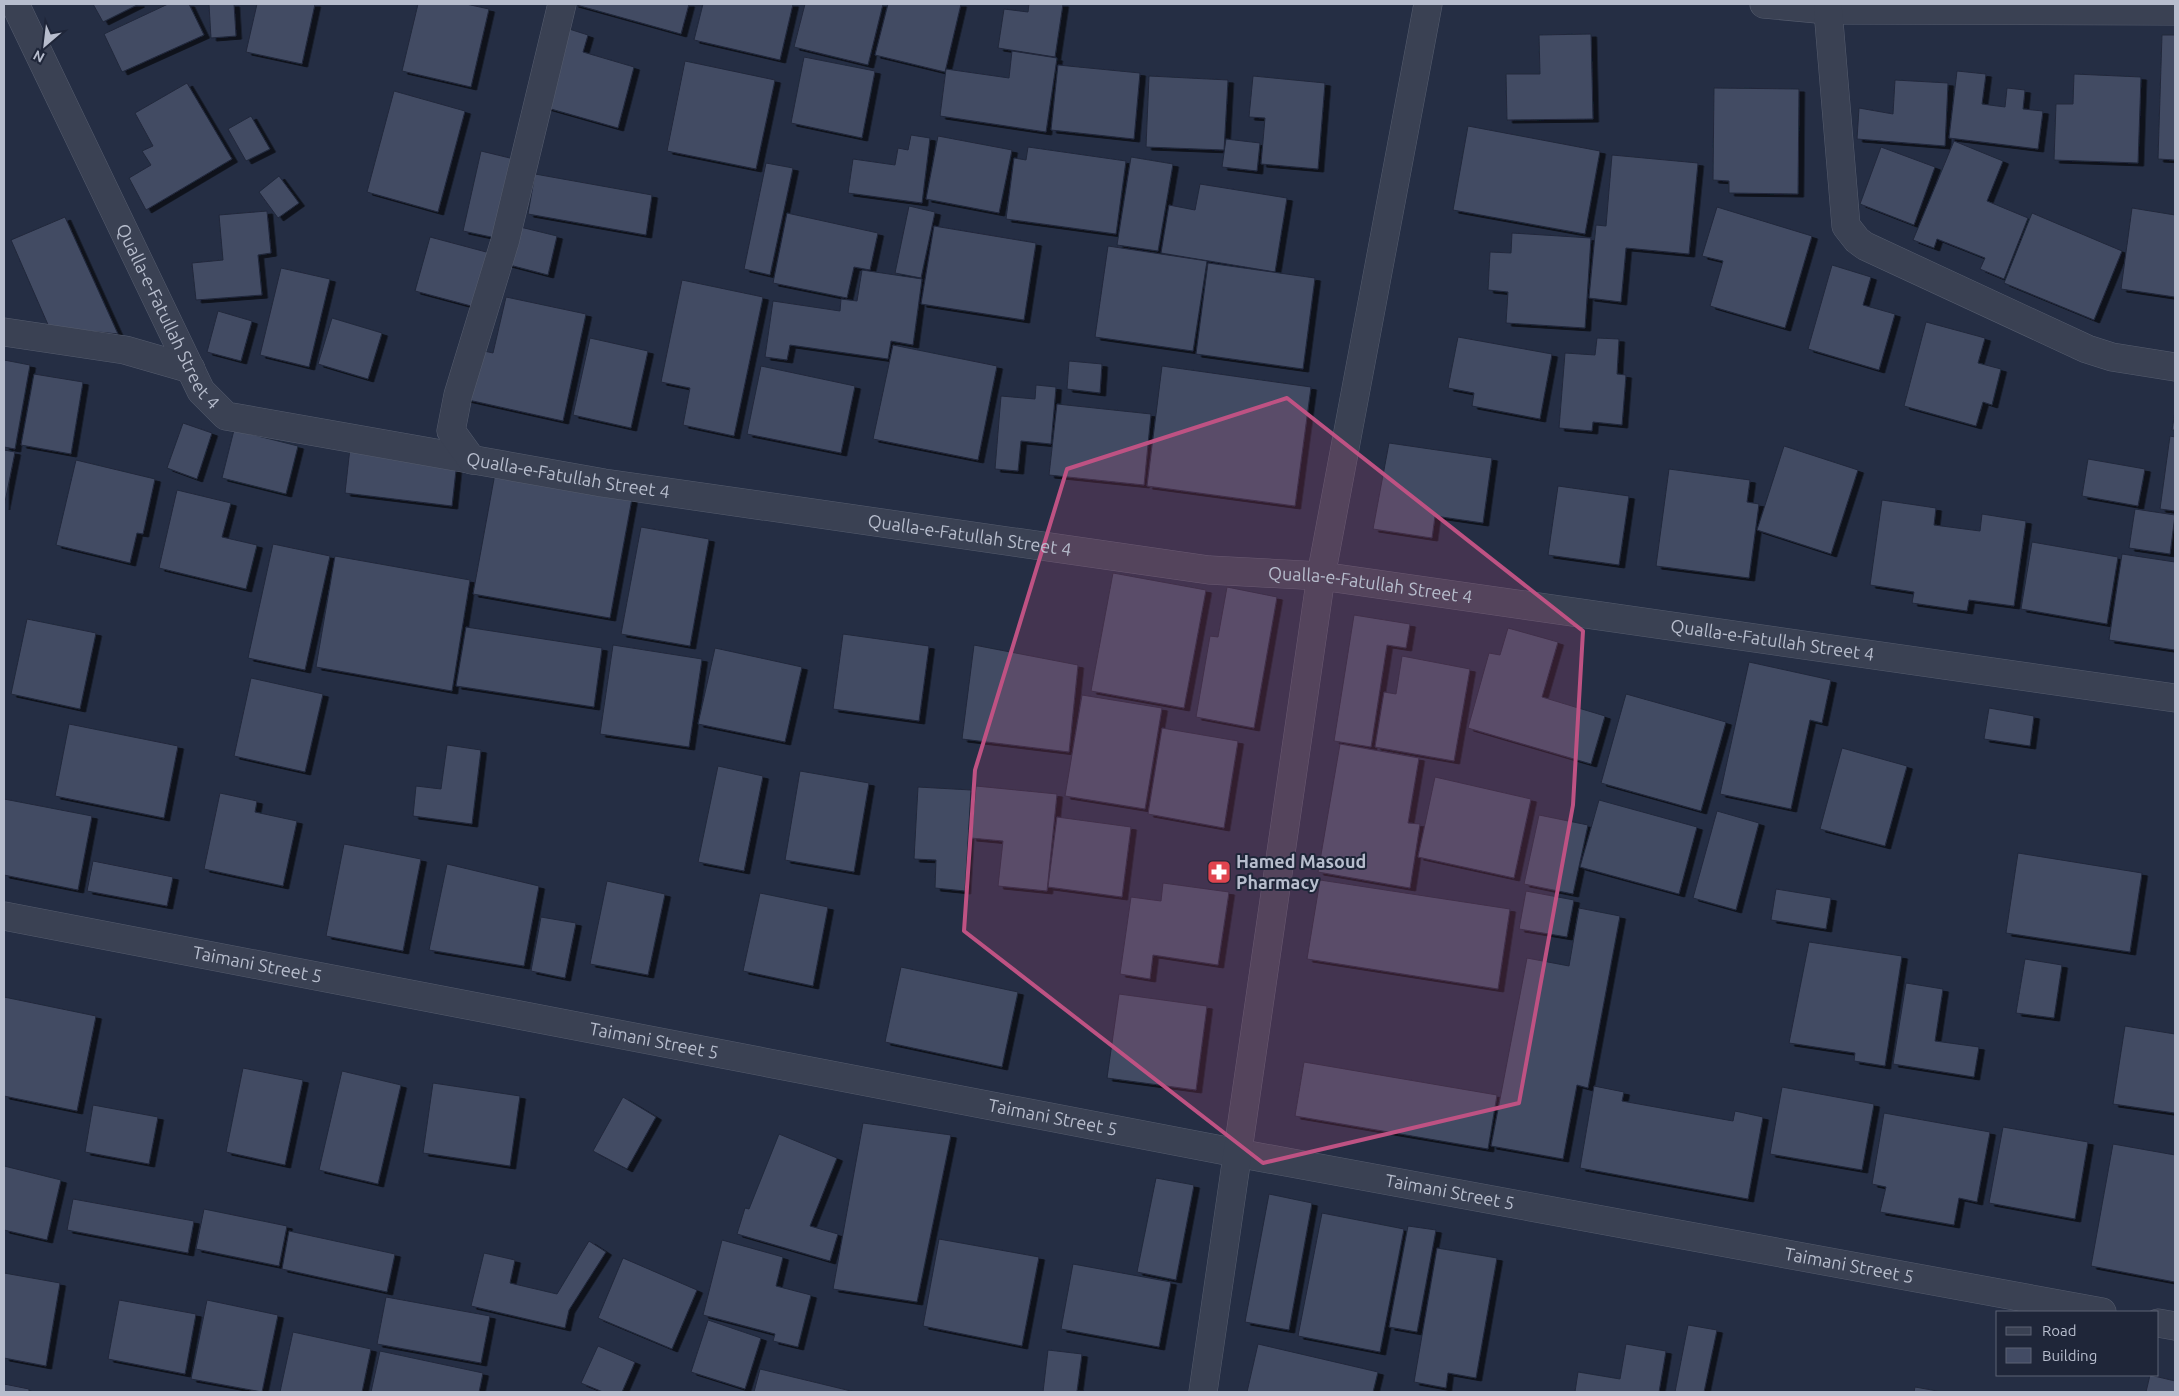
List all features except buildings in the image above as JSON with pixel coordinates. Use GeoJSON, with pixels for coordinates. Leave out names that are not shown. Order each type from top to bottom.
{"type":"FeatureCollection","features":[{"type":"Feature","properties":{"kind":"street","name":"Qualla-e-Fatullah Street 4"},"geometry":{"type":"LineString","coordinates":[[15,4],[201,391],[226,416],[604,483],[1209,570],[1321,576],[2175,698]]}},
{"type":"Feature","properties":{"kind":"street"},"geometry":{"type":"LineString","coordinates":[[472,460],[451,431],[458,395],[505,241],[562,4]]}},
{"type":"Feature","properties":{"kind":"street"},"geometry":{"type":"LineString","coordinates":[[1203,1392],[1321,576],[1428,4]]}},
{"type":"Feature","properties":{"kind":"street"},"geometry":{"type":"LineString","coordinates":[[1764,4],[1828,10],[2175,11]]}},
{"type":"Feature","properties":{"kind":"street"},"geometry":{"type":"LineString","coordinates":[[1828,10],[1846,226],[1856,240],[1865,246],[2087,348],[2112,357],[2175,368]]}},
{"type":"Feature","properties":{"kind":"street"},"geometry":{"type":"LineString","coordinates":[[4,332],[125,350],[191,370]]}},
{"type":"Feature","properties":{"kind":"street","name":"Taimani Street 5"},"geometry":{"type":"LineString","coordinates":[[4,916],[1237,1153],[2097,1311]]}},
{"type":"Feature","properties":{"kind":"street"},"geometry":{"type":"LineString","coordinates":[[2159,1323],[2175,1326]]}},
{"type":"Feature","properties":{"kind":"highlighted area"},"geometry":{"type":"Polygon","coordinates":[[[1287,398],[1583,631],[1573,805],[1519,1103],[1263,1163],[964,931],[975,770],[1067,469],[1287,398]]]}},
{"type":"Feature","properties":{"kind":"place","name":"Hamed Masoud Pharmacy"},"geometry":{"type":"Point","coordinates":[1219,872]}}]}
